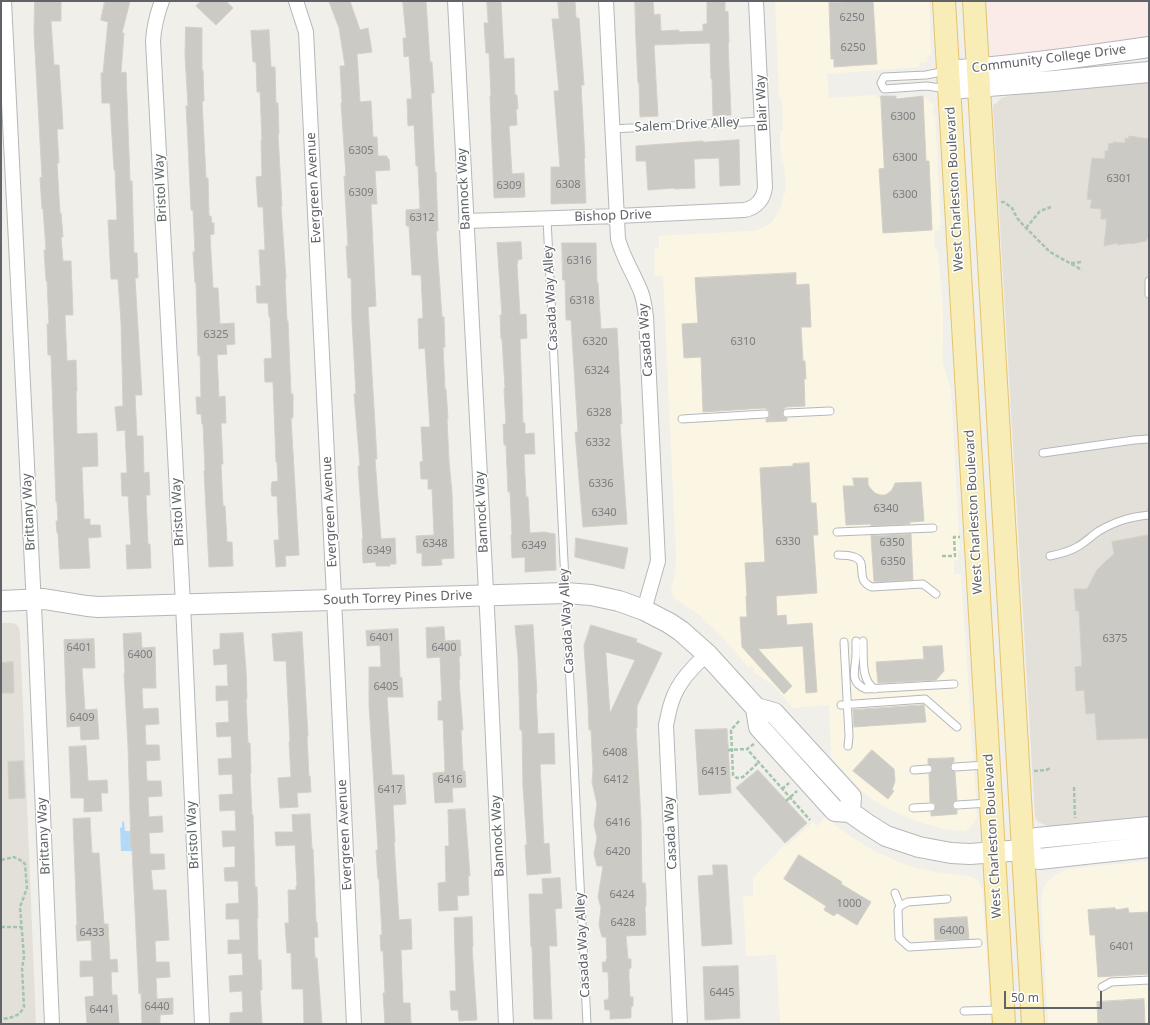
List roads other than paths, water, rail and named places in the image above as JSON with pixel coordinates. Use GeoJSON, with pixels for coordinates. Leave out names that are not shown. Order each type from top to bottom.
{"type":"FeatureCollection","features":[{"type":"Feature","properties":{"kind":"main road","name":"West Charleston Boulevard"},"geometry":{"type":"LineString","coordinates":[[944,1],[992,803],[1003,1017]]}},
{"type":"Feature","properties":{"kind":"main road"},"geometry":{"type":"LineString","coordinates":[[974,1],[1033,1024]]}},
{"type":"Feature","properties":{"kind":"main road","name":"Community College Drive"},"geometry":{"type":"LineString","coordinates":[[979,78],[1059,60],[1149,47]]}},
{"type":"Feature","properties":{"kind":"main road","name":"Community College Drive"},"geometry":{"type":"LineString","coordinates":[[949,80],[1149,72]]}},
{"type":"Feature","properties":{"kind":"main road","name":"South Torrey Pines Drive"},"geometry":{"type":"LineString","coordinates":[[1,600],[53,600],[98,607],[566,593],[591,595],[619,601],[644,610],[681,631],[707,654],[756,708]]}},
{"type":"Feature","properties":{"kind":"main road"},"geometry":{"type":"LineString","coordinates":[[850,812],[851,797],[774,713],[756,708],[759,727],[764,740],[835,811],[850,812],[886,836],[919,847],[951,853],[970,854],[1023,850],[1039,859],[1149,847]]}},
{"type":"Feature","properties":{"kind":"main road"},"geometry":{"type":"LineString","coordinates":[[764,740],[806,765],[816,776],[824,778],[832,776]]}},
{"type":"Feature","properties":{"kind":"main road"},"geometry":{"type":"LineString","coordinates":[[1023,850],[1037,838],[1149,827]]}},
{"type":"Feature","properties":{"kind":"street","name":"Brittany Way"},"geometry":{"type":"LineString","coordinates":[[4,1],[52,1024]]}},
{"type":"Feature","properties":{"kind":"street","name":"Bristol Way"},"geometry":{"type":"LineString","coordinates":[[162,1],[154,26],[153,41],[183,604],[202,1024]]}},
{"type":"Feature","properties":{"kind":"street","name":"Evergreen Avenue"},"geometry":{"type":"LineString","coordinates":[[296,1],[306,32],[354,1024]]}},
{"type":"Feature","properties":{"kind":"street","name":"Bannock Way"},"geometry":{"type":"LineString","coordinates":[[455,1],[486,595],[506,1024]]}},
{"type":"Feature","properties":{"kind":"street","name":"Casada Way"},"geometry":{"type":"LineString","coordinates":[[606,1],[618,239],[621,251],[641,292],[646,317],[658,561],[644,610]]}},
{"type":"Feature","properties":{"kind":"street","name":"Blair Way"},"geometry":{"type":"LineString","coordinates":[[756,1],[765,187],[763,196],[759,203]]}},
{"type":"Feature","properties":{"kind":"street","name":"Bishop Drive"},"geometry":{"type":"LineString","coordinates":[[466,221],[548,219],[744,210],[754,207],[759,203]]}},
{"type":"Feature","properties":{"kind":"street","name":"Casada Way"},"geometry":{"type":"LineString","coordinates":[[680,1024],[666,725],[672,700],[680,684],[690,671],[707,654]]}},
{"type":"Feature","properties":{"kind":"lane"},"geometry":{"type":"LineString","coordinates":[[926,74],[949,80],[927,86],[884,89],[881,83],[884,77],[926,74]]}},
{"type":"Feature","properties":{"kind":"lane","name":"Salem Drive Alley"},"geometry":{"type":"LineString","coordinates":[[612,129],[763,121]]}},
{"type":"Feature","properties":{"kind":"lane","name":"Casada Way Alley"},"geometry":{"type":"LineString","coordinates":[[548,219],[587,1024]]}},
{"type":"Feature","properties":{"kind":"lane"},"geometry":{"type":"LineString","coordinates":[[1149,281],[1149,294]]}},
{"type":"Feature","properties":{"kind":"lane"},"geometry":{"type":"LineString","coordinates":[[787,413],[830,411]]}},
{"type":"Feature","properties":{"kind":"lane"},"geometry":{"type":"LineString","coordinates":[[682,419],[765,414]]}},
{"type":"Feature","properties":{"kind":"lane"},"geometry":{"type":"LineString","coordinates":[[1043,453],[1149,439]]}},
{"type":"Feature","properties":{"kind":"lane"},"geometry":{"type":"LineString","coordinates":[[1050,556],[1075,548],[1099,531],[1122,520],[1131,517],[1149,515]]}},
{"type":"Feature","properties":{"kind":"lane"},"geometry":{"type":"LineString","coordinates":[[837,532],[933,528]]}},
{"type":"Feature","properties":{"kind":"lane"},"geometry":{"type":"LineString","coordinates":[[838,555],[859,559],[864,581],[867,585],[872,587],[923,584],[936,594]]}},
{"type":"Feature","properties":{"kind":"lane"},"geometry":{"type":"LineString","coordinates":[[875,689],[871,687],[866,676],[860,641],[856,655],[854,674],[858,685],[866,689],[875,689],[954,684]]}},
{"type":"Feature","properties":{"kind":"lane"},"geometry":{"type":"LineString","coordinates":[[844,642],[844,704],[849,736],[848,746]]}},
{"type":"Feature","properties":{"kind":"lane"},"geometry":{"type":"LineString","coordinates":[[844,704],[925,700],[957,727]]}},
{"type":"Feature","properties":{"kind":"lane"},"geometry":{"type":"LineString","coordinates":[[955,767],[989,765]]}},
{"type":"Feature","properties":{"kind":"lane"},"geometry":{"type":"LineString","coordinates":[[914,770],[928,768]]}},
{"type":"Feature","properties":{"kind":"lane"},"geometry":{"type":"LineString","coordinates":[[957,805],[992,803]]}},
{"type":"Feature","properties":{"kind":"lane"},"geometry":{"type":"LineString","coordinates":[[913,808],[931,807]]}},
{"type":"Feature","properties":{"kind":"lane"},"geometry":{"type":"LineString","coordinates":[[895,893],[900,906],[898,910],[899,938],[909,946],[978,943]]}},
{"type":"Feature","properties":{"kind":"lane"},"geometry":{"type":"LineString","coordinates":[[900,906],[908,902],[947,899]]}},
{"type":"Feature","properties":{"kind":"lane"},"geometry":{"type":"LineString","coordinates":[[1102,987],[1111,982],[1149,980]]}},
{"type":"Feature","properties":{"kind":"lane"},"geometry":{"type":"LineString","coordinates":[[964,1012],[1003,1017]]}},
{"type":"Feature","properties":{"kind":"water"},"geometry":{"type":"Polygon","coordinates":[[[124,821],[125,831],[131,831],[132,848],[148,848],[138,851],[121,851],[120,827],[122,828],[122,822],[124,821]]]}}]}
